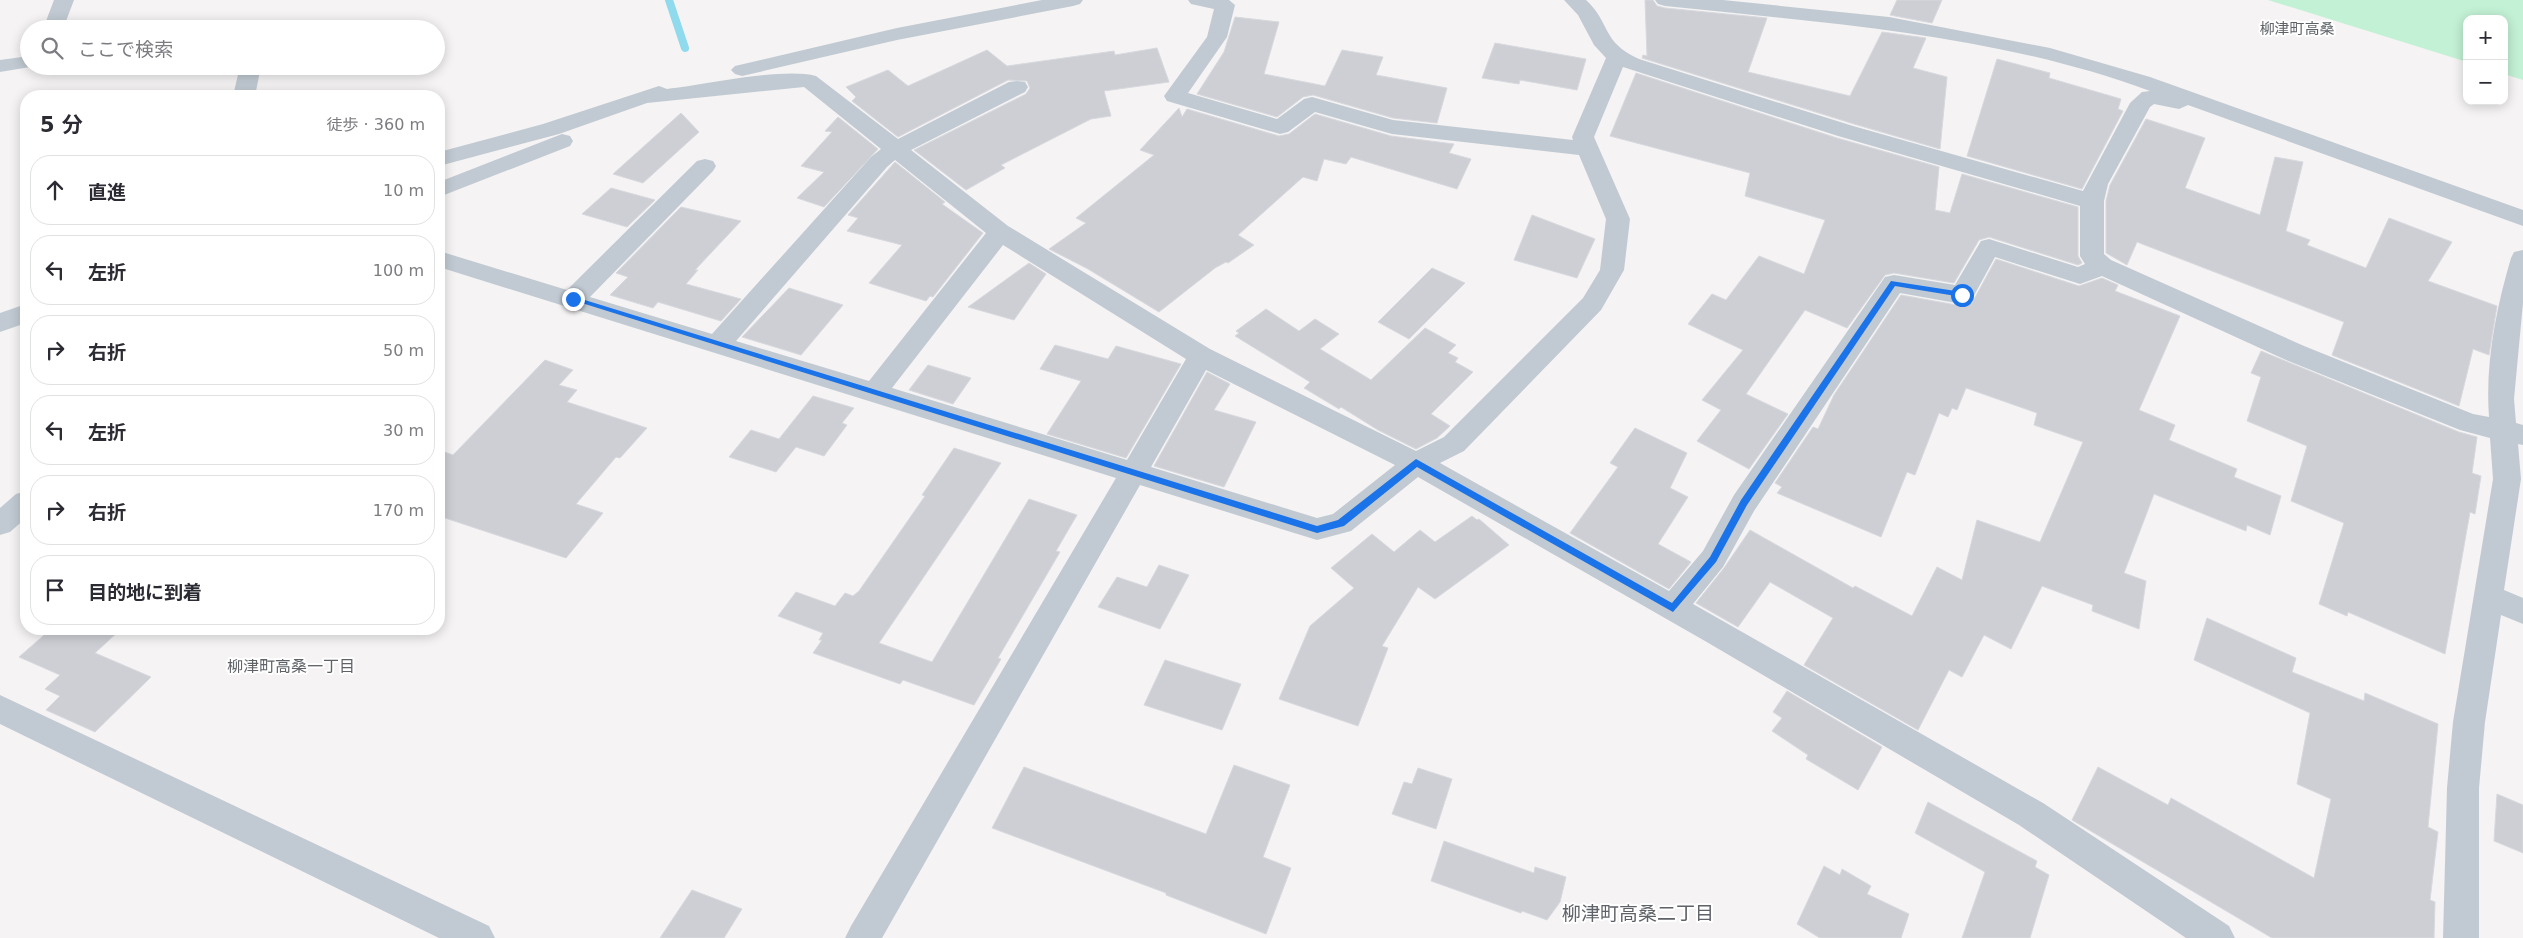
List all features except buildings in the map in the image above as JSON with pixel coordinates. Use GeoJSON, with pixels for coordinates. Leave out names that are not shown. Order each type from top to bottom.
{"type":"FeatureCollection","features":[{"type":"Feature","properties":{"kind":"street"},"geometry":{"type":"LineString","coordinates":[[56,20],[64,0]]}},
{"type":"Feature","properties":{"kind":"street"},"geometry":{"type":"LineString","coordinates":[[445,157],[551,129],[642,97],[759,66],[897,34],[1073,0]]}},
{"type":"Feature","properties":{"kind":"street"},"geometry":{"type":"LineString","coordinates":[[1198,0],[1232,2],[1217,38],[1175,96],[1280,127],[1312,104],[1392,127],[1589,149]]}},
{"type":"Feature","properties":{"kind":"street"},"geometry":{"type":"LineString","coordinates":[[1574,0],[1585,7],[1600,40],[1617,57],[1798,118],[2042,189],[2092,201]]}},
{"type":"Feature","properties":{"kind":"street"},"geometry":{"type":"LineString","coordinates":[[1665,0],[1888,23],[2050,54],[2143,81],[2523,218]]}},
{"type":"Feature","properties":{"kind":"street"},"geometry":{"type":"LineString","coordinates":[[445,261],[719,343],[874,393],[1317,529],[1341,523],[1416,463],[1454,444],[1592,304],[1612,270],[1618,219],[1583,136],[1617,57]]}},
{"type":"Feature","properties":{"kind":"street"},"geometry":{"type":"LineString","coordinates":[[0,66],[20,63]]}},
{"type":"Feature","properties":{"kind":"street"},"geometry":{"type":"LineString","coordinates":[[245,90],[249,75]]}},
{"type":"Feature","properties":{"kind":"street"},"geometry":{"type":"LineString","coordinates":[[642,97],[678,96],[784,80],[809,80],[894,150],[1000,232],[1201,356],[1416,463],[1673,608],[2031,814],[2217,938]]}},
{"type":"Feature","properties":{"kind":"street"},"geometry":{"type":"LineString","coordinates":[[719,343],[879,162],[894,150],[1017,87]]}},
{"type":"Feature","properties":{"kind":"street"},"geometry":{"type":"LineString","coordinates":[[2274,128],[2250,125],[2175,101],[2150,98],[2141,103],[2097,184],[2092,201],[2092,256],[2102,266],[2295,353],[2469,423],[2513,433]]}},
{"type":"Feature","properties":{"kind":"street"},"geometry":{"type":"LineString","coordinates":[[445,188],[561,142],[595,124],[604,110]]}},
{"type":"Feature","properties":{"kind":"street"},"geometry":{"type":"LineString","coordinates":[[445,143],[516,128],[551,129]]}},
{"type":"Feature","properties":{"kind":"street"},"geometry":{"type":"LineString","coordinates":[[573,299],[705,166]]}},
{"type":"Feature","properties":{"kind":"street"},"geometry":{"type":"LineString","coordinates":[[874,393],[1000,232]]}},
{"type":"Feature","properties":{"kind":"street"},"geometry":{"type":"LineString","coordinates":[[1673,608],[1713,559],[1744,503],[1894,283],[1962,295],[1989,247],[2080,276],[2102,266]]}},
{"type":"Feature","properties":{"kind":"street"},"geometry":{"type":"LineString","coordinates":[[2468,934],[2463,788],[2469,722],[2513,433],[2501,399],[2509,309],[2523,258]]}},
{"type":"Feature","properties":{"kind":"street"},"geometry":{"type":"LineString","coordinates":[[0,323],[20,315]]}},
{"type":"Feature","properties":{"kind":"street"},"geometry":{"type":"LineString","coordinates":[[863,938],[1132,471],[1201,356]]}},
{"type":"Feature","properties":{"kind":"street"},"geometry":{"type":"LineString","coordinates":[[0,524],[20,507]]}},
{"type":"Feature","properties":{"kind":"street"},"geometry":{"type":"LineString","coordinates":[[2488,596],[2523,611]]}},
{"type":"Feature","properties":{"kind":"street"},"geometry":{"type":"LineString","coordinates":[[0,709],[477,938]]}},
{"type":"Feature","properties":{"kind":"green space"},"geometry":{"type":"Polygon","coordinates":[[[2268,0],[2523,0],[2523,80],[2508,75],[2508,15],[2463,15],[2463,61],[2268,0]]]}},
{"type":"Feature","properties":{"kind":"waterway"},"geometry":{"type":"LineString","coordinates":[[669,0],[685,48]]}},
{"type":"Feature","properties":{"kind":"district","name":"柳津町高桑"},"geometry":{"type":"Point","coordinates":[2297,29]}},
{"type":"Feature","properties":{"kind":"district","name":"柳津町高桑一丁目"},"geometry":{"type":"Point","coordinates":[291,666]}},
{"type":"Feature","properties":{"kind":"district","name":"柳津町高桑二丁目"},"geometry":{"type":"Point","coordinates":[1638,913]}},
{"type":"Feature","properties":{"kind":"route"},"geometry":{"type":"LineString","coordinates":[[573,299],[1132,471],[1298,525],[1317,529],[1341,523],[1416,463],[1673,608],[1713,559],[1744,503],[1894,283],[1962,295]]}}]}
